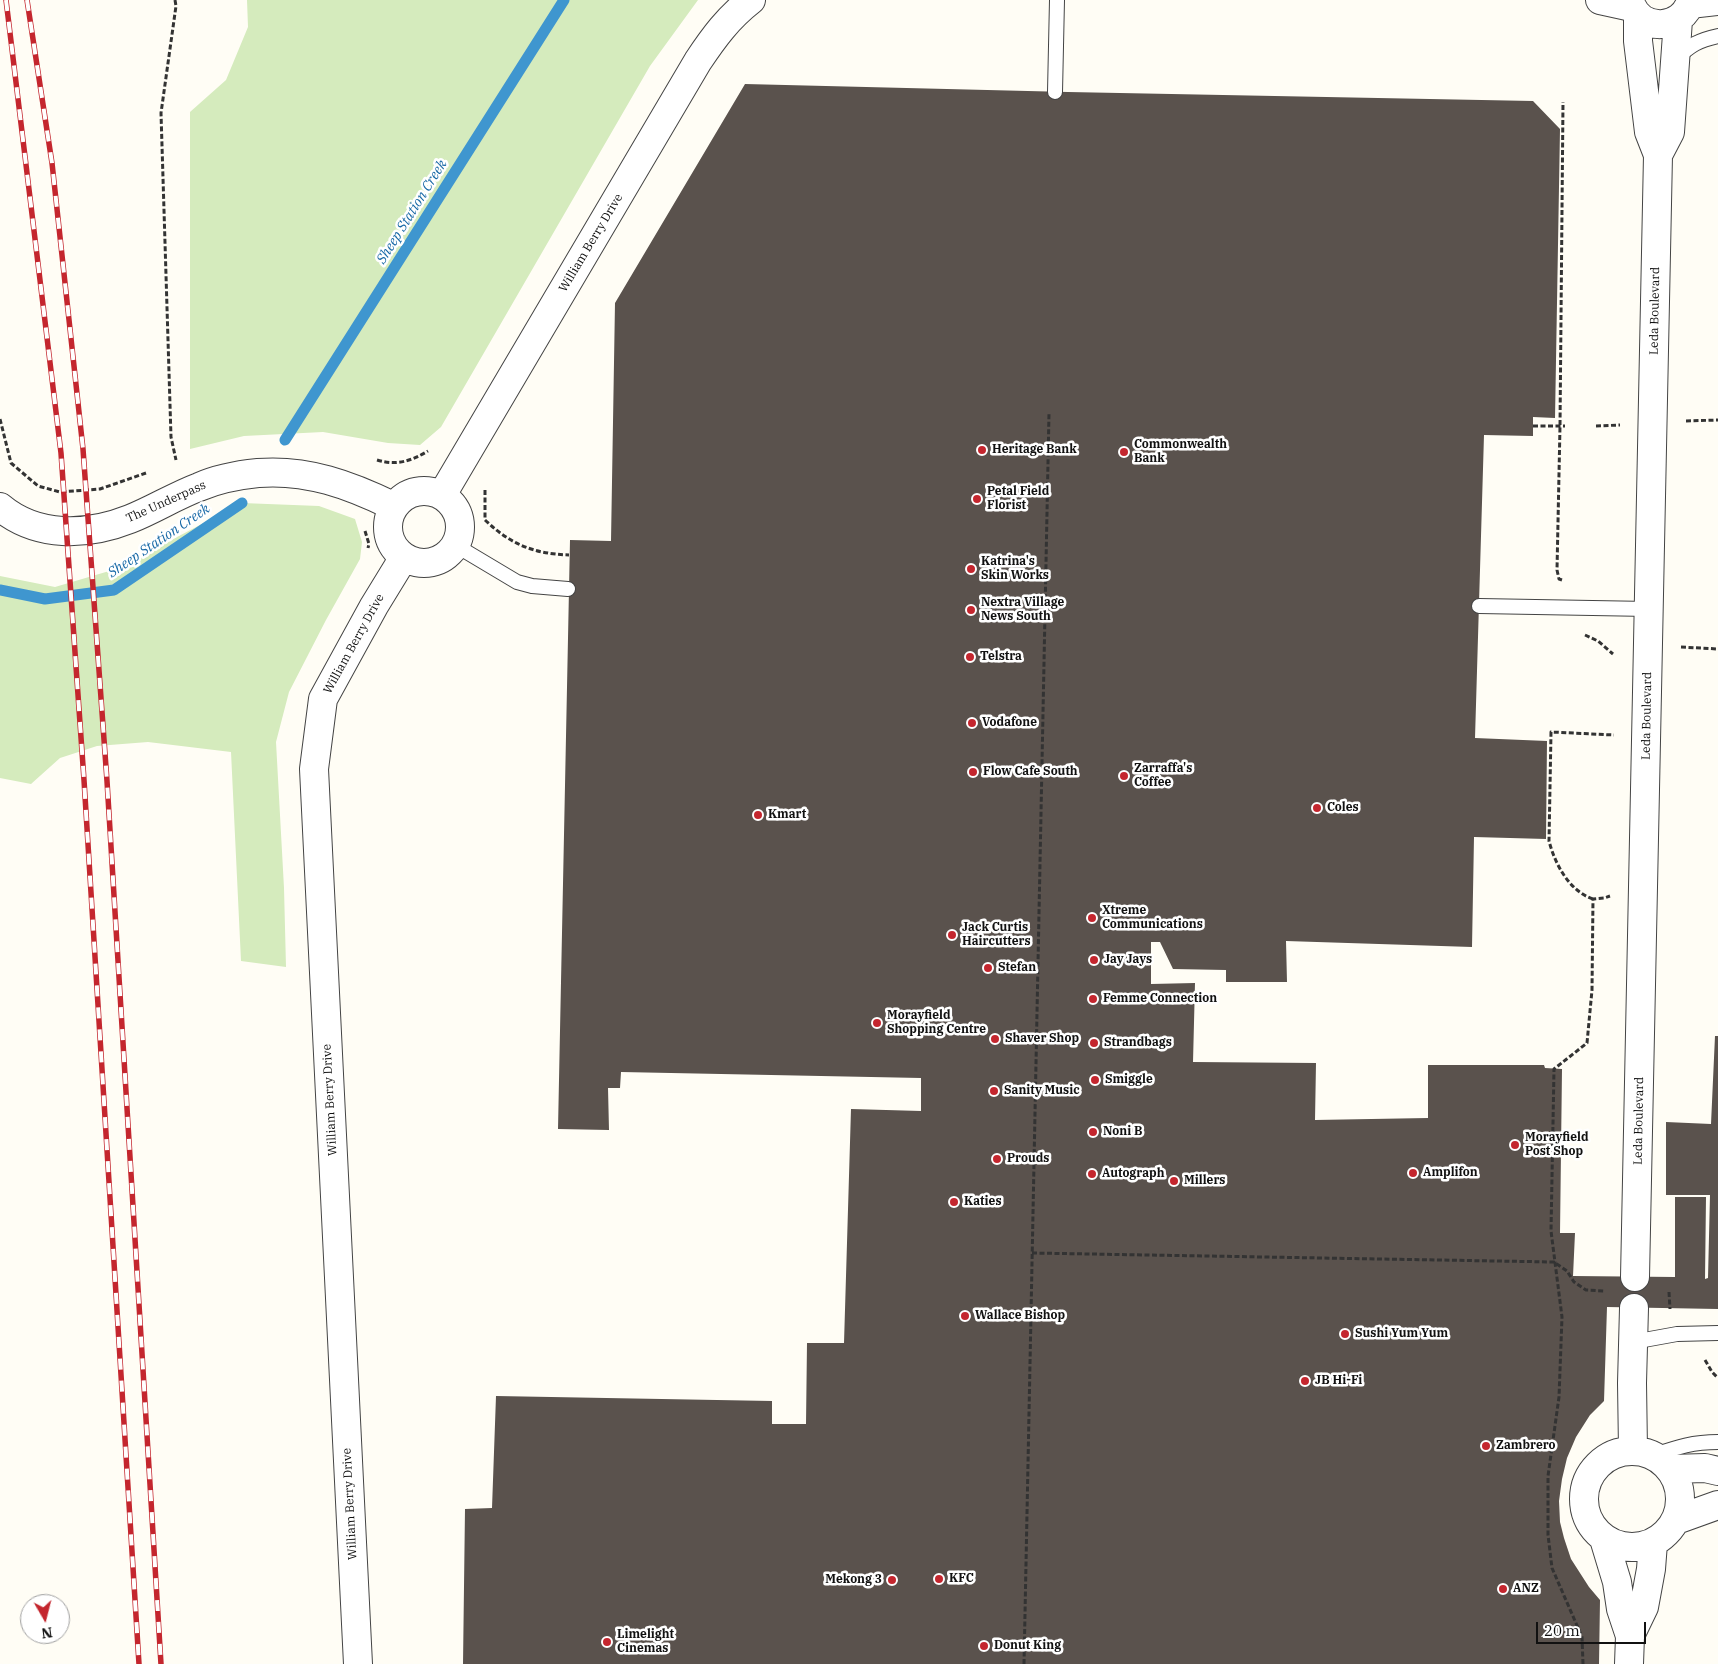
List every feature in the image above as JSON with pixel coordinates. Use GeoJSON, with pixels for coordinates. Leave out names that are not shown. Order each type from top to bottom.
{"type":"FeatureCollection","features":[{"type":"Feature","properties":{"kind":"street","name":"William Berry Drive"},"geometry":{"type":"LineString","coordinates":[[442,495],[698,61],[719,30],[750,0]]}},
{"type":"Feature","properties":{"kind":"street"},"geometry":{"type":"LineString","coordinates":[[1600,0],[1633,7],[1646,22],[1657,25],[1668,24],[1687,8],[1718,1]]}},
{"type":"Feature","properties":{"kind":"street","name":"Leda Boulevard"},"geometry":{"type":"LineString","coordinates":[[1633,7],[1649,132],[1658,156],[1635,1277]]}},
{"type":"Feature","properties":{"kind":"street","name":"Leda Boulevard"},"geometry":{"type":"LineString","coordinates":[[1658,156],[1670,132],[1676,59],[1687,8]]}},
{"type":"Feature","properties":{"kind":"street","name":"The Underpass"},"geometry":{"type":"LineString","coordinates":[[0,507],[30,525],[58,531],[88,530],[130,519],[200,486],[233,477],[268,473],[299,474],[335,481],[393,506]]}},
{"type":"Feature","properties":{"kind":"street"},"geometry":{"type":"LineString","coordinates":[[432,491],[442,495],[457,512],[460,523],[459,535],[455,545],[448,554],[438,560],[426,563],[414,562],[404,557],[395,550],[389,540],[388,517],[393,506],[400,498],[410,492],[432,491]]}},
{"type":"Feature","properties":{"kind":"street","name":"William Berry Drive"},"geometry":{"type":"LineString","coordinates":[[358,1664],[314,769],[324,699],[374,606],[404,557]]}},
{"type":"Feature","properties":{"kind":"street"},"geometry":{"type":"LineString","coordinates":[[1634,1308],[1632,1383],[1653,1458],[1677,1480],[1681,1494],[1680,1507],[1676,1520],[1667,1533],[1653,1543],[1641,1547],[1616,1545],[1604,1539],[1593,1528],[1586,1514],[1583,1499],[1586,1484],[1593,1470],[1604,1459],[1618,1452],[1653,1458],[1705,1468],[1718,1470]]}},
{"type":"Feature","properties":{"kind":"street"},"geometry":{"type":"LineString","coordinates":[[1676,1520],[1718,1505]]}},
{"type":"Feature","properties":{"kind":"street"},"geometry":{"type":"LineString","coordinates":[[1604,1539],[1617,1582],[1621,1609],[1630,1636],[1629,1664]]}},
{"type":"Feature","properties":{"kind":"street"},"geometry":{"type":"LineString","coordinates":[[1630,1636],[1644,1607],[1651,1569],[1653,1543]]}},
{"type":"Feature","properties":{"kind":"lane"},"geometry":{"type":"LineString","coordinates":[[1054,92],[1057,0]]}},
{"type":"Feature","properties":{"kind":"lane"},"geometry":{"type":"LineString","coordinates":[[1676,59],[1690,46],[1702,40],[1718,36]]}},
{"type":"Feature","properties":{"kind":"lane"},"geometry":{"type":"LineString","coordinates":[[455,545],[517,582],[532,586],[568,589]]}},
{"type":"Feature","properties":{"kind":"lane"},"geometry":{"type":"LineString","coordinates":[[1479,606],[1649,608]]}},
{"type":"Feature","properties":{"kind":"lane"},"geometry":{"type":"LineString","coordinates":[[1634,1342],[1677,1334],[1718,1333]]}},
{"type":"Feature","properties":{"kind":"lane"},"geometry":{"type":"LineString","coordinates":[[1653,1458],[1681,1446],[1699,1442],[1718,1442]]}},
{"type":"Feature","properties":{"kind":"path"},"geometry":{"type":"LineString","coordinates":[[175,0],[176,6],[161,113],[171,437],[176,462]]}},
{"type":"Feature","properties":{"kind":"path"},"geometry":{"type":"LineString","coordinates":[[1563,102],[1557,570],[1559,579],[1563,580]]}},
{"type":"Feature","properties":{"kind":"path"},"geometry":{"type":"LineString","coordinates":[[1024,1664],[1049,413]]}},
{"type":"Feature","properties":{"kind":"path"},"geometry":{"type":"LineString","coordinates":[[0,419],[11,463],[38,486],[60,492],[100,489],[151,471]]}},
{"type":"Feature","properties":{"kind":"path"},"geometry":{"type":"LineString","coordinates":[[1681,421],[1718,420]]}},
{"type":"Feature","properties":{"kind":"path"},"geometry":{"type":"LineString","coordinates":[[1596,426],[1620,425]]}},
{"type":"Feature","properties":{"kind":"path"},"geometry":{"type":"LineString","coordinates":[[1533,426],[1565,426]]}},
{"type":"Feature","properties":{"kind":"path"},"geometry":{"type":"LineString","coordinates":[[485,483],[485,520],[499,534],[534,551],[550,555],[568,555]]}},
{"type":"Feature","properties":{"kind":"path"},"geometry":{"type":"LineString","coordinates":[[1580,634],[1598,641],[1616,656]]}},
{"type":"Feature","properties":{"kind":"path"},"geometry":{"type":"LineString","coordinates":[[1612,895],[1593,899],[1582,895],[1572,887],[1552,851],[1549,841],[1550,732],[1615,736]]}},
{"type":"Feature","properties":{"kind":"path"},"geometry":{"type":"LineString","coordinates":[[1583,1664],[1582,1637],[1552,1568],[1548,1535],[1548,1476],[1560,1397],[1562,1317],[1551,1231],[1554,1069],[1586,1043],[1592,990],[1593,899]]}},
{"type":"Feature","properties":{"kind":"path"},"geometry":{"type":"LineString","coordinates":[[1032,1253],[1554,1262],[1567,1271],[1574,1282],[1586,1290],[1606,1291]]}},
{"type":"Feature","properties":{"kind":"green space"},"geometry":{"type":"Polygon","coordinates":[[[247,0],[698,0],[650,66],[441,427],[420,445],[388,443],[323,432],[244,436],[190,449],[190,112],[226,80],[248,27],[247,0]]]}},
{"type":"Feature","properties":{"kind":"green space"},"geometry":{"type":"Polygon","coordinates":[[[242,503],[319,506],[355,519],[362,542],[360,559],[289,692],[276,742],[284,888],[286,967],[241,961],[231,752],[148,742],[97,746],[60,758],[31,784],[0,778],[0,576],[55,587],[116,569],[242,503]]]}},
{"type":"Feature","properties":{"kind":"building","name":"Morayfield Shopping Centre"},"geometry":{"type":"Polygon","coordinates":[[[745,84],[1533,101],[1560,129],[1555,418],[1533,417],[1533,436],[1484,435],[1475,738],[1547,741],[1546,839],[1474,837],[1472,947],[1286,941],[1287,982],[1226,982],[1226,970],[1173,969],[1160,942],[1151,942],[1151,984],[1195,983],[1193,1062],[1316,1063],[1315,1120],[1428,1118],[1428,1065],[1544,1065],[1545,1068],[1562,1069],[1560,1233],[1575,1233],[1573,1276],[1675,1277],[1675,1197],[1706,1197],[1705,1279],[1708,1278],[1710,1195],[1666,1195],[1666,1122],[1711,1124],[1715,1036],[1718,1036],[1718,1309],[1607,1307],[1604,1401],[1590,1415],[1576,1437],[1567,1458],[1562,1479],[1559,1501],[1560,1522],[1564,1538],[1571,1559],[1600,1600],[1599,1664],[463,1664],[465,1509],[492,1508],[496,1396],[772,1401],[772,1424],[806,1424],[807,1343],[844,1343],[851,1109],[921,1111],[921,1078],[621,1072],[620,1088],[608,1088],[609,1130],[558,1129],[570,540],[611,541],[615,303],[745,84]]]}},
{"type":"Feature","properties":{"kind":"waterway","name":"Sheep Station Creek"},"geometry":{"type":"LineString","coordinates":[[285,440],[564,0]]}},
{"type":"Feature","properties":{"kind":"waterway","name":"Sheep Station Creek"},"geometry":{"type":"LineString","coordinates":[[0,590],[45,599],[114,590],[242,503]]}},
{"type":"Feature","properties":{"kind":"railway"},"geometry":{"type":"LineString","coordinates":[[6,0],[61,453],[84,780],[139,1664]]}},
{"type":"Feature","properties":{"kind":"railway"},"geometry":{"type":"LineString","coordinates":[[27,0],[52,163],[83,449],[107,781],[161,1664]]}},
{"type":"Feature","properties":{"kind":"place","name":"Heritage Bank"},"geometry":{"type":"Point","coordinates":[982,450]}},
{"type":"Feature","properties":{"kind":"place","name":"Commonwealth Bank"},"geometry":{"type":"Point","coordinates":[1124,452]}},
{"type":"Feature","properties":{"kind":"place","name":"Petal Field Florist"},"geometry":{"type":"Point","coordinates":[977,499]}},
{"type":"Feature","properties":{"kind":"place","name":"Katrina's Skin Works"},"geometry":{"type":"Point","coordinates":[971,569]}},
{"type":"Feature","properties":{"kind":"place","name":"Nextra Village News South"},"geometry":{"type":"Point","coordinates":[971,610]}},
{"type":"Feature","properties":{"kind":"place","name":"Telstra"},"geometry":{"type":"Point","coordinates":[970,657]}},
{"type":"Feature","properties":{"kind":"place","name":"Vodafone"},"geometry":{"type":"Point","coordinates":[972,723]}},
{"type":"Feature","properties":{"kind":"place","name":"Flow Cafe South"},"geometry":{"type":"Point","coordinates":[973,772]}},
{"type":"Feature","properties":{"kind":"place","name":"Zarraffa's Coffee"},"geometry":{"type":"Point","coordinates":[1124,776]}},
{"type":"Feature","properties":{"kind":"place","name":"Coles"},"geometry":{"type":"Point","coordinates":[1317,808]}},
{"type":"Feature","properties":{"kind":"place","name":"Kmart"},"geometry":{"type":"Point","coordinates":[758,815]}},
{"type":"Feature","properties":{"kind":"place","name":"Xtreme Communications"},"geometry":{"type":"Point","coordinates":[1092,918]}},
{"type":"Feature","properties":{"kind":"place","name":"Jack Curtis Haircutters"},"geometry":{"type":"Point","coordinates":[952,935]}},
{"type":"Feature","properties":{"kind":"place","name":"Jay Jays"},"geometry":{"type":"Point","coordinates":[1094,960]}},
{"type":"Feature","properties":{"kind":"place","name":"Stefan"},"geometry":{"type":"Point","coordinates":[988,968]}},
{"type":"Feature","properties":{"kind":"place","name":"Femme Connection"},"geometry":{"type":"Point","coordinates":[1093,999]}},
{"type":"Feature","properties":{"kind":"place","name":"Morayfield Shopping Centre"},"geometry":{"type":"Point","coordinates":[877,1023]}},
{"type":"Feature","properties":{"kind":"place","name":"Shaver Shop"},"geometry":{"type":"Point","coordinates":[995,1039]}},
{"type":"Feature","properties":{"kind":"place","name":"Strandbags"},"geometry":{"type":"Point","coordinates":[1094,1043]}},
{"type":"Feature","properties":{"kind":"place","name":"Smiggle"},"geometry":{"type":"Point","coordinates":[1095,1080]}},
{"type":"Feature","properties":{"kind":"place","name":"Sanity Music"},"geometry":{"type":"Point","coordinates":[994,1091]}},
{"type":"Feature","properties":{"kind":"place","name":"Noni B"},"geometry":{"type":"Point","coordinates":[1093,1132]}},
{"type":"Feature","properties":{"kind":"place","name":"Morayfield Post Shop"},"geometry":{"type":"Point","coordinates":[1515,1145]}},
{"type":"Feature","properties":{"kind":"place","name":"Prouds"},"geometry":{"type":"Point","coordinates":[997,1159]}},
{"type":"Feature","properties":{"kind":"place","name":"Amplifon"},"geometry":{"type":"Point","coordinates":[1413,1173]}},
{"type":"Feature","properties":{"kind":"place","name":"Autograph"},"geometry":{"type":"Point","coordinates":[1092,1174]}},
{"type":"Feature","properties":{"kind":"place","name":"Millers"},"geometry":{"type":"Point","coordinates":[1174,1181]}},
{"type":"Feature","properties":{"kind":"place","name":"Katies"},"geometry":{"type":"Point","coordinates":[954,1202]}},
{"type":"Feature","properties":{"kind":"place","name":"Wallace Bishop"},"geometry":{"type":"Point","coordinates":[965,1316]}},
{"type":"Feature","properties":{"kind":"place","name":"Sushi Yum Yum"},"geometry":{"type":"Point","coordinates":[1345,1334]}},
{"type":"Feature","properties":{"kind":"place","name":"JB Hi-Fi"},"geometry":{"type":"Point","coordinates":[1305,1381]}},
{"type":"Feature","properties":{"kind":"place","name":"Zambrero"},"geometry":{"type":"Point","coordinates":[1486,1446]}},
{"type":"Feature","properties":{"kind":"place","name":"KFC"},"geometry":{"type":"Point","coordinates":[939,1579]}},
{"type":"Feature","properties":{"kind":"place","name":"Mekong 3"},"geometry":{"type":"Point","coordinates":[892,1580]}},
{"type":"Feature","properties":{"kind":"place","name":"ANZ"},"geometry":{"type":"Point","coordinates":[1503,1589]}},
{"type":"Feature","properties":{"kind":"place","name":"Limelight Cinemas"},"geometry":{"type":"Point","coordinates":[607,1642]}},
{"type":"Feature","properties":{"kind":"place","name":"Donut King"},"geometry":{"type":"Point","coordinates":[984,1646]}}]}
